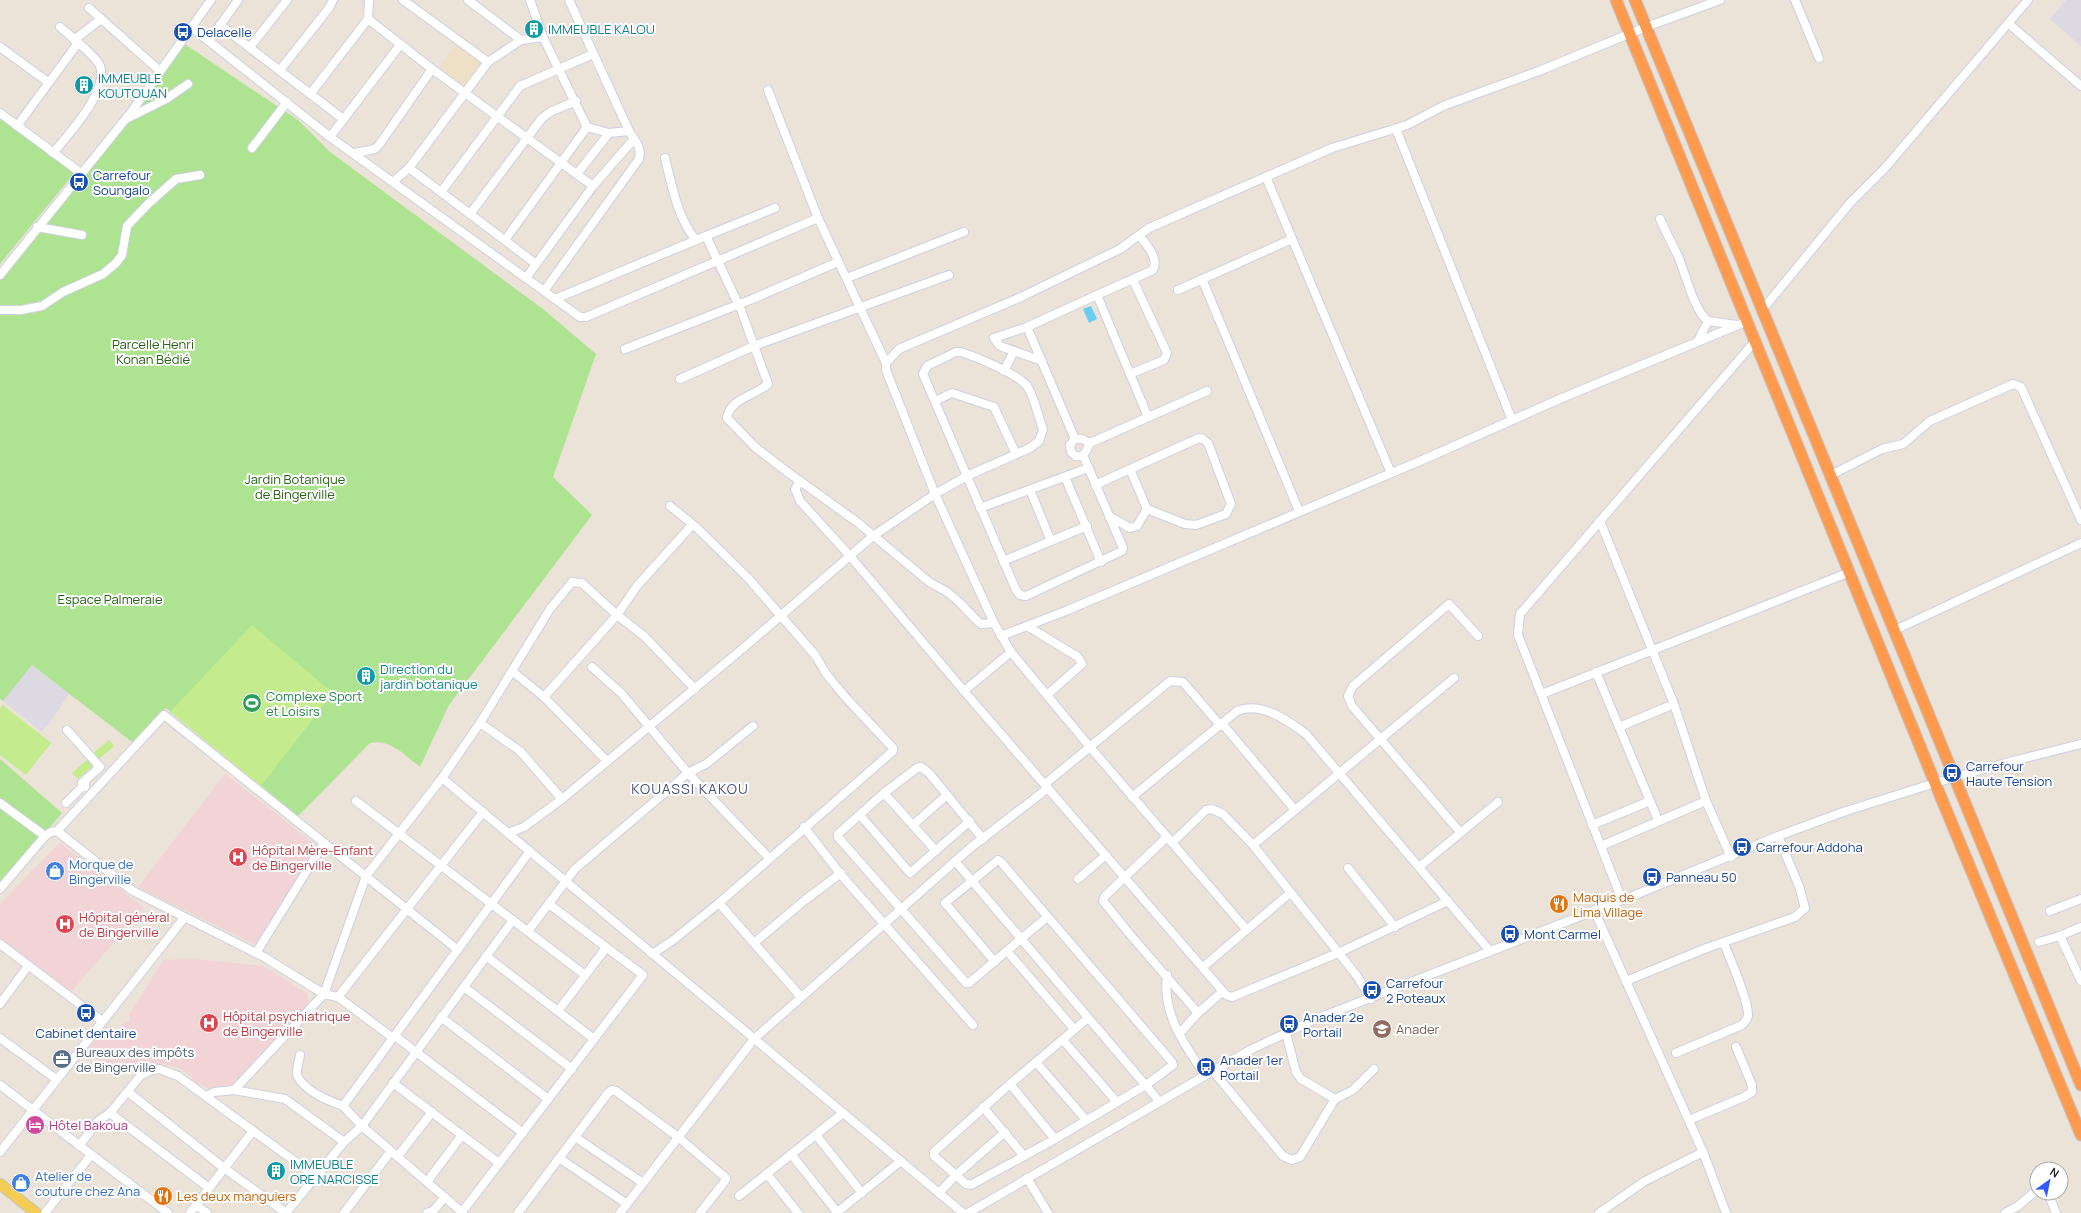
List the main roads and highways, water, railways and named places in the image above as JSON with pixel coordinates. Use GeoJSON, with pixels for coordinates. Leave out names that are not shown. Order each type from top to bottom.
{"type":"FeatureCollection","features":[{"type":"Feature","properties":{"kind":"highway"},"geometry":{"type":"LineString","coordinates":[[1616,0],[1743,323],[1756,340],[1935,783],[2081,1135]]}},
{"type":"Feature","properties":{"kind":"highway"},"geometry":{"type":"LineString","coordinates":[[1635,0],[1956,777],[2081,1085]]}},
{"type":"Feature","properties":{"kind":"main road"},"geometry":{"type":"LineString","coordinates":[[0,1184],[36,1213]]}},
{"type":"Feature","properties":{"kind":"water"},"geometry":{"type":"Polygon","coordinates":[[[1091,306],[1097,319],[1089,323],[1083,309],[1091,306]]]}},
{"type":"Feature","properties":{"kind":"place","name":"IMMEUBLE KALOU"},"geometry":{"type":"Point","coordinates":[534,29]}},
{"type":"Feature","properties":{"kind":"place","name":"Delacelle"},"geometry":{"type":"Point","coordinates":[183,32]}},
{"type":"Feature","properties":{"kind":"place","name":"IMMEUBLE KOUTOUAN"},"geometry":{"type":"Point","coordinates":[84,85]}},
{"type":"Feature","properties":{"kind":"place","name":"Carrefour Soungalo"},"geometry":{"type":"Point","coordinates":[79,182]}},
{"type":"Feature","properties":{"kind":"place","name":"Direction du jardin botanique"},"geometry":{"type":"Point","coordinates":[366,676]}},
{"type":"Feature","properties":{"kind":"place","name":"Complexe Sport et Loisirs"},"geometry":{"type":"Point","coordinates":[252,703]}},
{"type":"Feature","properties":{"kind":"place","name":"Carrefour Haute Tension"},"geometry":{"type":"Point","coordinates":[1952,773]}},
{"type":"Feature","properties":{"kind":"place","name":"Carrefour Addoha"},"geometry":{"type":"Point","coordinates":[1742,847]}},
{"type":"Feature","properties":{"kind":"place","name":"Hôpital Mère-Enfant de Bingerville"},"geometry":{"type":"Point","coordinates":[238,857]}},
{"type":"Feature","properties":{"kind":"place","name":"Morque de Bingerville"},"geometry":{"type":"Point","coordinates":[55,871]}},
{"type":"Feature","properties":{"kind":"place","name":"Panneau 50"},"geometry":{"type":"Point","coordinates":[1652,877]}},
{"type":"Feature","properties":{"kind":"place","name":"Maquis de Lima Village"},"geometry":{"type":"Point","coordinates":[1559,904]}},
{"type":"Feature","properties":{"kind":"place","name":"Hôpital général de Bingerville"},"geometry":{"type":"Point","coordinates":[65,924]}},
{"type":"Feature","properties":{"kind":"place","name":"Mont Carmel"},"geometry":{"type":"Point","coordinates":[1510,934]}},
{"type":"Feature","properties":{"kind":"place","name":"Carrefour 2 Poteaux"},"geometry":{"type":"Point","coordinates":[1372,990]}},
{"type":"Feature","properties":{"kind":"place","name":"Cabinet dentaire"},"geometry":{"type":"Point","coordinates":[86,1013]}},
{"type":"Feature","properties":{"kind":"place","name":"Hôpital psychiatrique de Bingerville"},"geometry":{"type":"Point","coordinates":[209,1023]}},
{"type":"Feature","properties":{"kind":"place","name":"Anader 2e Portail"},"geometry":{"type":"Point","coordinates":[1289,1024]}},
{"type":"Feature","properties":{"kind":"place","name":"Anader"},"geometry":{"type":"Point","coordinates":[1382,1029]}},
{"type":"Feature","properties":{"kind":"place","name":"Bureaux des impôts de Bingerville"},"geometry":{"type":"Point","coordinates":[62,1059]}},
{"type":"Feature","properties":{"kind":"place","name":"Anader 1er Portail"},"geometry":{"type":"Point","coordinates":[1206,1067]}},
{"type":"Feature","properties":{"kind":"place","name":"Hôtel Bakoua"},"geometry":{"type":"Point","coordinates":[35,1125]}},
{"type":"Feature","properties":{"kind":"place","name":"IMMEUBLE ORE NARCISSE"},"geometry":{"type":"Point","coordinates":[276,1171]}},
{"type":"Feature","properties":{"kind":"place","name":"Atelier de couture chez Ana"},"geometry":{"type":"Point","coordinates":[21,1183]}},
{"type":"Feature","properties":{"kind":"place","name":"Les deux manguiers"},"geometry":{"type":"Point","coordinates":[163,1196]}},
{"type":"Feature","properties":{"kind":"district","name":"KOUASSI KAKOU"},"geometry":{"type":"Point","coordinates":[690,788]}},
{"type":"Feature","properties":{"kind":"park label","name":"Parcelle Henri Konan Bédié"},"geometry":{"type":"Point","coordinates":[153,352]}},
{"type":"Feature","properties":{"kind":"park label","name":"Jardin Botanique de Bingerville"},"geometry":{"type":"Point","coordinates":[295,486]}},
{"type":"Feature","properties":{"kind":"park label","name":"Espace Palmeraie"},"geometry":{"type":"Point","coordinates":[110,599]}}]}
